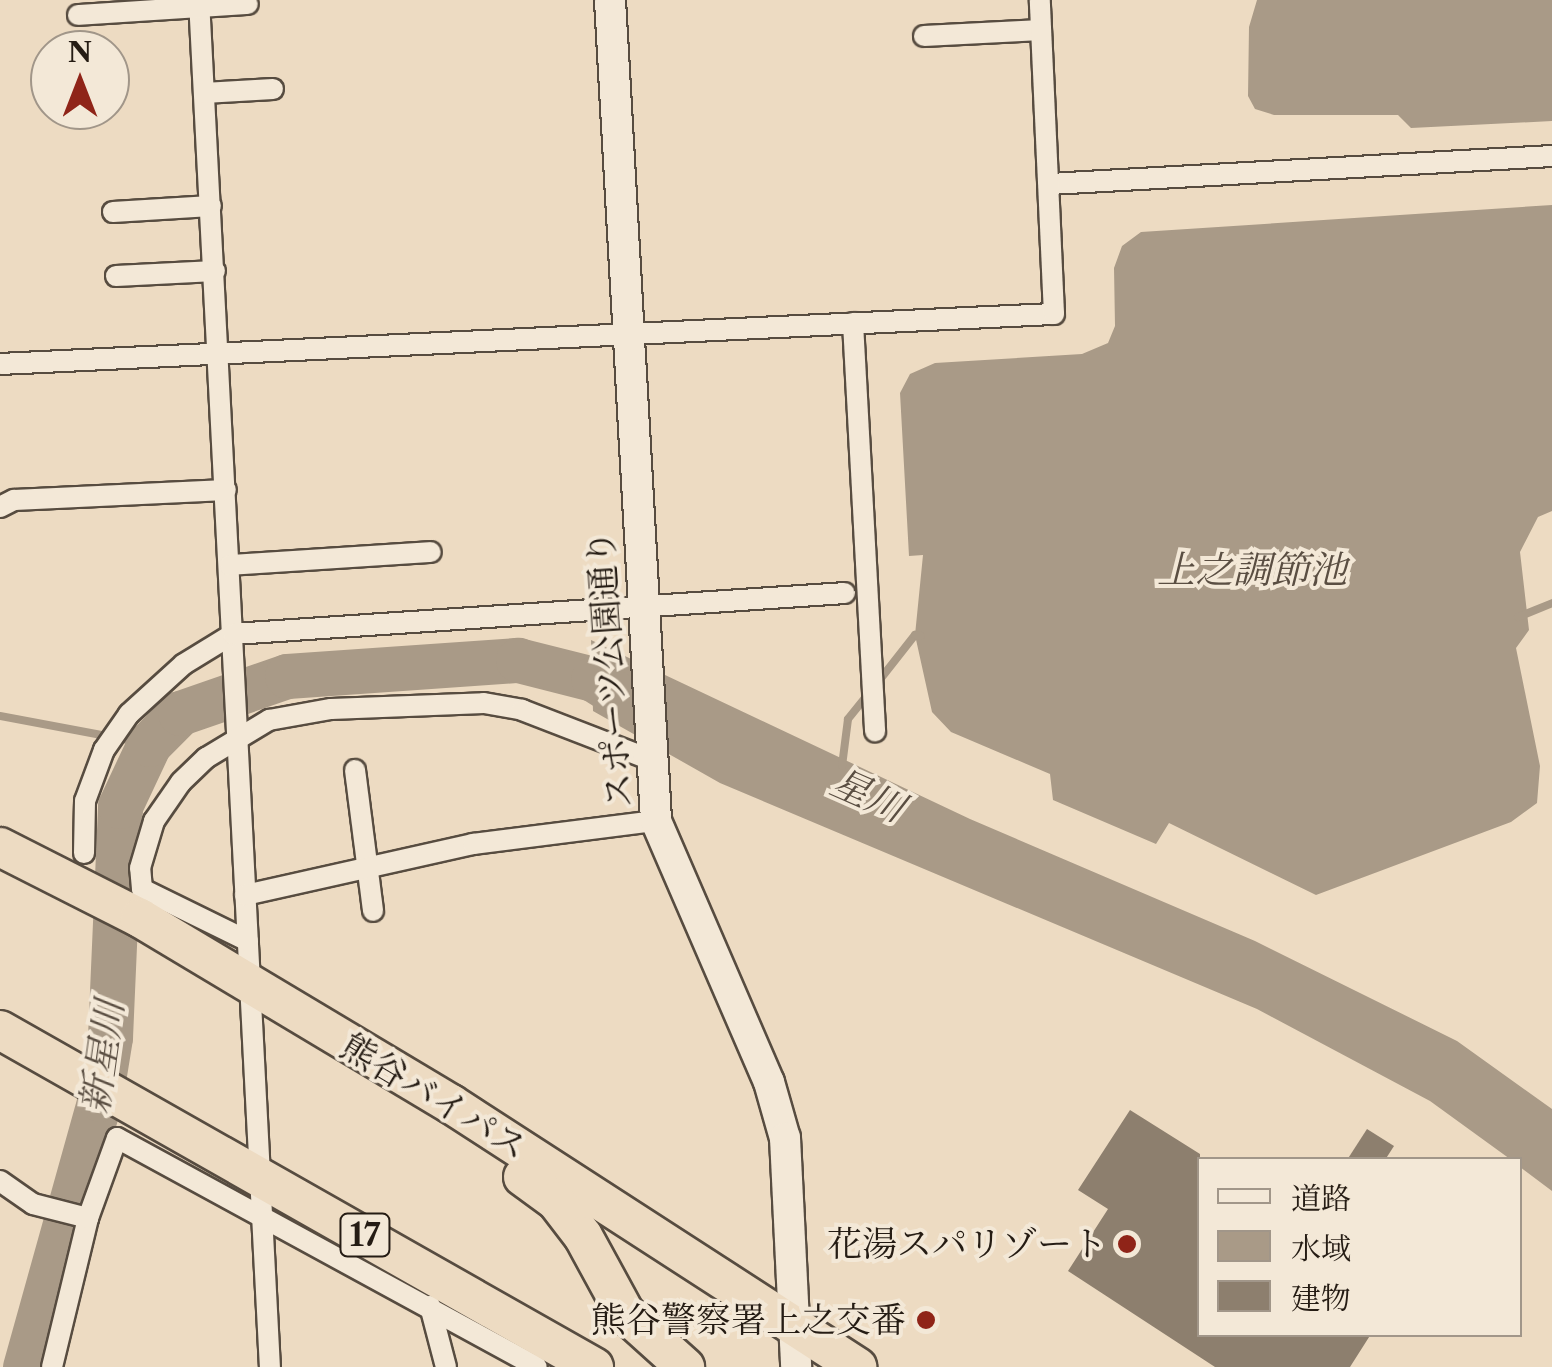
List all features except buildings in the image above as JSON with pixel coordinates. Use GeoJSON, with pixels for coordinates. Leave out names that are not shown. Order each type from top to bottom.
{"type":"FeatureCollection","features":[{"type":"Feature","properties":{"kind":"highway","name":"熊谷バイパス"},"geometry":{"type":"LineString","coordinates":[[0,847],[81,869],[140,918],[427,1090],[857,1367]]}},
{"type":"Feature","properties":{"kind":"highway","name":"17"},"geometry":{"type":"LineString","coordinates":[[0,1030],[594,1367]]}},
{"type":"Feature","properties":{"kind":"highway"},"geometry":{"type":"LineString","coordinates":[[427,1090],[439,1118],[556,1200],[625,1312],[685,1367]]}},
{"type":"Feature","properties":{"kind":"street","name":"スポーツ公園通り"},"geometry":{"type":"LineString","coordinates":[[610,0],[649,759],[656,821],[770,1082],[785,1138],[796,1367]]}},
{"type":"Feature","properties":{"kind":"street"},"geometry":{"type":"LineString","coordinates":[[0,364],[1054,314],[1040,0]]}},
{"type":"Feature","properties":{"kind":"street"},"geometry":{"type":"LineString","coordinates":[[78,15],[199,4],[248,4]]}},
{"type":"Feature","properties":{"kind":"street"},"geometry":{"type":"LineString","coordinates":[[199,4],[270,1367]]}},
{"type":"Feature","properties":{"kind":"street"},"geometry":{"type":"LineString","coordinates":[[924,36],[1041,30]]}},
{"type":"Feature","properties":{"kind":"street"},"geometry":{"type":"LineString","coordinates":[[204,92],[273,89]]}},
{"type":"Feature","properties":{"kind":"street"},"geometry":{"type":"LineString","coordinates":[[1050,184],[1552,156]]}},
{"type":"Feature","properties":{"kind":"street"},"geometry":{"type":"LineString","coordinates":[[113,212],[210,206]]}},
{"type":"Feature","properties":{"kind":"street"},"geometry":{"type":"LineString","coordinates":[[116,276],[214,271]]}},
{"type":"Feature","properties":{"kind":"street"},"geometry":{"type":"LineString","coordinates":[[853,324],[875,731]]}},
{"type":"Feature","properties":{"kind":"street"},"geometry":{"type":"LineString","coordinates":[[0,507],[14,500],[226,490]]}},
{"type":"Feature","properties":{"kind":"street"},"geometry":{"type":"LineString","coordinates":[[230,565],[431,552]]}},
{"type":"Feature","properties":{"kind":"street"},"geometry":{"type":"LineString","coordinates":[[81,869],[84,801],[104,750],[124,721],[184,664],[233,634],[643,621],[666,603],[846,593]]}},
{"type":"Feature","properties":{"kind":"street"},"geometry":{"type":"LineString","coordinates":[[248,941],[142,889],[140,868],[154,822],[181,782],[236,738],[269,720],[331,709],[484,703],[522,710],[649,759]]}},
{"type":"Feature","properties":{"kind":"street"},"geometry":{"type":"LineString","coordinates":[[355,770],[373,911]]}},
{"type":"Feature","properties":{"kind":"street"},"geometry":{"type":"LineString","coordinates":[[246,894],[473,844],[656,821]]}},
{"type":"Feature","properties":{"kind":"street"},"geometry":{"type":"LineString","coordinates":[[52,1367],[87,1217],[118,1138],[538,1367]]}},
{"type":"Feature","properties":{"kind":"street"},"geometry":{"type":"LineString","coordinates":[[0,1181],[32,1204],[87,1217]]}},
{"type":"Feature","properties":{"kind":"street"},"geometry":{"type":"LineString","coordinates":[[430,1306],[446,1367]]}},
{"type":"Feature","properties":{"kind":"water"},"geometry":{"type":"Polygon","coordinates":[[[1257,0],[1552,0],[1552,121],[1411,128],[1398,115],[1274,115],[1255,109],[1248,96],[1249,27],[1257,0]]]}},
{"type":"Feature","properties":{"kind":"water","name":"上之調節池"},"geometry":{"type":"Polygon","coordinates":[[[1552,205],[1552,511],[1538,517],[1520,552],[1529,630],[1516,648],[1540,766],[1537,803],[1511,822],[1316,895],[1169,823],[1156,844],[1053,800],[1050,774],[951,732],[932,712],[915,635],[923,555],[909,556],[900,393],[910,374],[935,363],[1082,354],[1108,343],[1115,326],[1114,268],[1122,246],[1141,232],[1552,205]]]}},
{"type":"Feature","properties":{"kind":"water","name":"星川"},"geometry":{"type":"Polygon","coordinates":[[[591,640],[970,819],[1255,941],[1457,1041],[1552,1109],[1552,1191],[1522,1168],[1522,1157],[1507,1157],[1430,1101],[1257,1009],[720,783],[593,711],[591,640]]]}},
{"type":"Feature","properties":{"kind":"waterway"},"geometry":{"type":"LineString","coordinates":[[1518,617],[1552,603]]}},
{"type":"Feature","properties":{"kind":"waterway"},"geometry":{"type":"LineString","coordinates":[[878,682],[915,635],[921,636]]}},
{"type":"Feature","properties":{"kind":"waterway","name":"新星川"},"geometry":{"type":"LineString","coordinates":[[25,1367],[100,1099],[110,1037],[120,806],[149,744],[180,713],[287,676],[518,660],[593,679],[642,710]]}},
{"type":"Feature","properties":{"kind":"waterway","name":"星川"},"geometry":{"type":"LineString","coordinates":[[842,766],[848,719],[869,693]]}},
{"type":"Feature","properties":{"kind":"waterway"},"geometry":{"type":"LineString","coordinates":[[0,716],[149,744]]}},
{"type":"Feature","properties":{"kind":"place","name":"花湯スパリゾート"},"geometry":{"type":"Point","coordinates":[1127,1244]}},
{"type":"Feature","properties":{"kind":"place","name":"熊谷警察署上之交番"},"geometry":{"type":"Point","coordinates":[926,1320]}}]}
